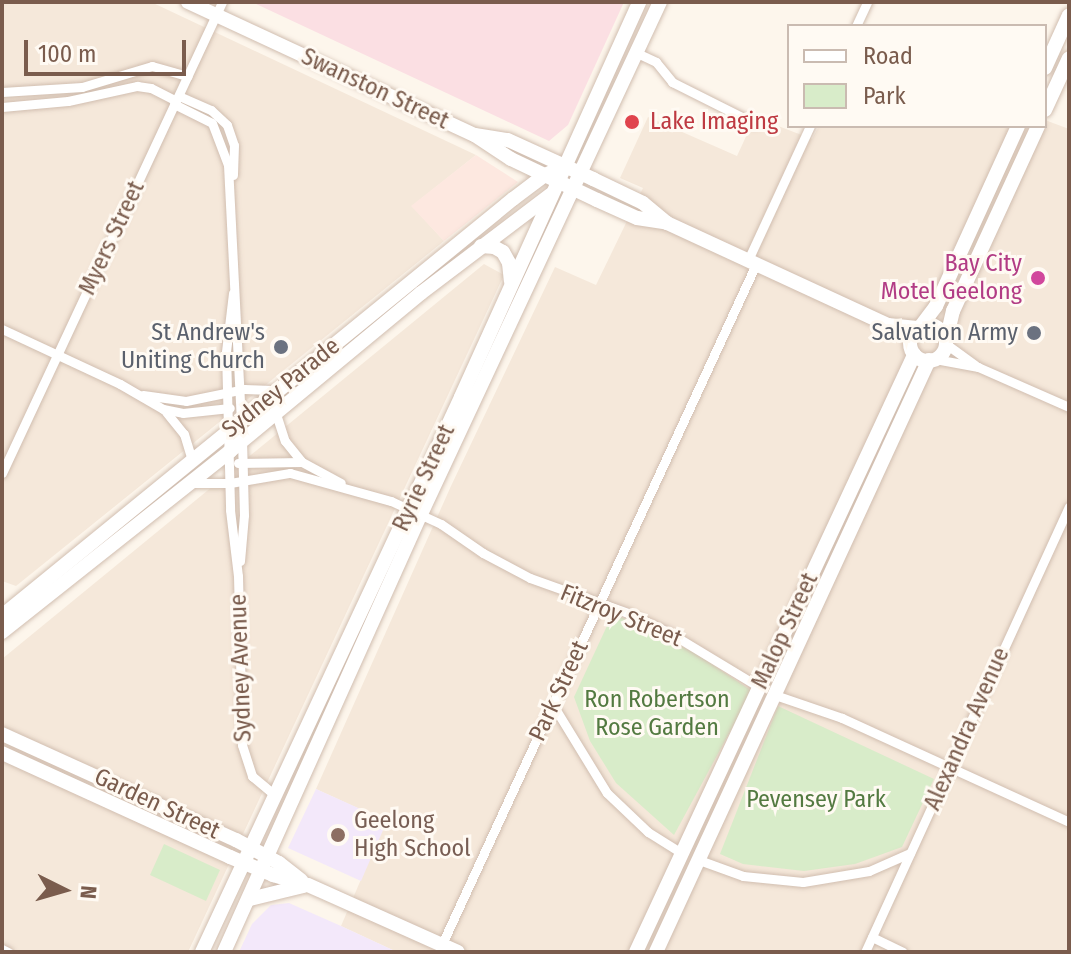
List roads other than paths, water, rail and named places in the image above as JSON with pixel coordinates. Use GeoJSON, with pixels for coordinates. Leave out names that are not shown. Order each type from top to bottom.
{"type":"FeatureCollection","features":[{"type":"Feature","properties":{"kind":"street","name":"Swanston Street"},"geometry":{"type":"LineString","coordinates":[[188,2],[219,8],[475,135],[508,140],[643,203],[667,223],[888,325],[919,327]]}},
{"type":"Feature","properties":{"kind":"street","name":"Ryrie Street"},"geometry":{"type":"LineString","coordinates":[[224,952],[250,899],[415,512],[551,183],[564,166],[639,2]]}},
{"type":"Feature","properties":{"kind":"street","name":"Ryrie Street"},"geometry":{"type":"LineString","coordinates":[[202,952],[275,795],[574,189],[660,2]]}},
{"type":"Feature","properties":{"kind":"street"},"geometry":{"type":"LineString","coordinates":[[857,24],[867,2]]}},
{"type":"Feature","properties":{"kind":"street","name":"Myers Street"},"geometry":{"type":"LineString","coordinates":[[2,473],[219,8]]}},
{"type":"Feature","properties":{"kind":"street"},"geometry":{"type":"LineString","coordinates":[[1047,64],[1069,15]]}},
{"type":"Feature","properties":{"kind":"street"},"geometry":{"type":"LineString","coordinates":[[637,53],[656,62],[672,82],[754,123]]}},
{"type":"Feature","properties":{"kind":"street"},"geometry":{"type":"LineString","coordinates":[[1047,106],[1069,58]]}},
{"type":"Feature","properties":{"kind":"street"},"geometry":{"type":"LineString","coordinates":[[2,92],[82,87],[152,66],[188,76]]}},
{"type":"Feature","properties":{"kind":"street"},"geometry":{"type":"LineString","coordinates":[[2,107],[68,101],[137,86],[211,110],[230,129],[218,134],[207,119],[176,100]]}},
{"type":"Feature","properties":{"kind":"street","name":"Park Street"},"geometry":{"type":"LineString","coordinates":[[442,944],[600,603],[809,128]]}},
{"type":"Feature","properties":{"kind":"street"},"geometry":{"type":"LineString","coordinates":[[978,367],[932,360],[914,353],[910,339],[936,306],[1017,128]]}},
{"type":"Feature","properties":{"kind":"street"},"geometry":{"type":"LineString","coordinates":[[932,360],[946,342],[953,311],[1037,128]]}},
{"type":"Feature","properties":{"kind":"street","name":"Sydney Avenue"},"geometry":{"type":"LineString","coordinates":[[230,129],[234,151],[231,185],[233,293],[239,334],[240,390],[230,483],[238,576],[244,756],[252,776],[275,795]]}},
{"type":"Feature","properties":{"kind":"street","name":"Sydney Avenue"},"geometry":{"type":"LineString","coordinates":[[218,134],[231,185]]}},
{"type":"Feature","properties":{"kind":"street","name":"Swanston Street"},"geometry":{"type":"LineString","coordinates":[[475,135],[480,141],[551,183],[574,189],[637,218],[667,223]]}},
{"type":"Feature","properties":{"kind":"street"},"geometry":{"type":"LineString","coordinates":[[1010,144],[1026,152]]}},
{"type":"Feature","properties":{"kind":"street","name":"Sydney Parade"},"geometry":{"type":"LineString","coordinates":[[2,632],[189,483],[234,452],[481,246],[551,183]]}},
{"type":"Feature","properties":{"kind":"street","name":"Sydney Parade"},"geometry":{"type":"LineString","coordinates":[[2,616],[192,460],[237,418],[280,390],[551,183]]}},
{"type":"Feature","properties":{"kind":"street"},"geometry":{"type":"LineString","coordinates":[[966,239],[982,247]]}},
{"type":"Feature","properties":{"kind":"street"},"geometry":{"type":"LineString","coordinates":[[481,246],[494,247],[503,252],[509,263],[511,285]]}},
{"type":"Feature","properties":{"kind":"street","name":"Sydney Avenue"},"geometry":{"type":"LineString","coordinates":[[233,293],[227,339],[227,393],[228,408],[237,418],[234,452],[242,463],[244,525],[238,576]]}},
{"type":"Feature","properties":{"kind":"street","name":"Swanston Street"},"geometry":{"type":"LineString","coordinates":[[888,325],[914,353]]}},
{"type":"Feature","properties":{"kind":"street"},"geometry":{"type":"LineString","coordinates":[[919,327],[937,327],[946,342],[978,367],[1069,407]]}},
{"type":"Feature","properties":{"kind":"street"},"geometry":{"type":"LineString","coordinates":[[2,329],[140,394],[163,409],[184,434],[192,460]]}},
{"type":"Feature","properties":{"kind":"street","name":"Malop Street"},"geometry":{"type":"LineString","coordinates":[[636,952],[914,353]]}},
{"type":"Feature","properties":{"kind":"street","name":"Malop Street"},"geometry":{"type":"LineString","coordinates":[[656,952],[932,360]]}},
{"type":"Feature","properties":{"kind":"street"},"geometry":{"type":"LineString","coordinates":[[140,394],[186,401],[240,390],[280,390]]}},
{"type":"Feature","properties":{"kind":"street"},"geometry":{"type":"LineString","coordinates":[[163,409],[183,413],[228,408],[237,418]]}},
{"type":"Feature","properties":{"kind":"street","name":"Fitzroy Street"},"geometry":{"type":"LineString","coordinates":[[276,414],[285,441],[302,462],[348,488]]}},
{"type":"Feature","properties":{"kind":"street"},"geometry":{"type":"LineString","coordinates":[[234,452],[242,463],[302,462]]}},
{"type":"Feature","properties":{"kind":"street","name":"Fitzroy Street"},"geometry":{"type":"LineString","coordinates":[[189,483],[230,483],[290,473],[348,488],[415,512],[515,571],[678,637],[775,695],[835,715],[1069,822]]}},
{"type":"Feature","properties":{"kind":"street","name":"Alexandra Avenue"},"geometry":{"type":"LineString","coordinates":[[865,952],[1069,506]]}},
{"type":"Feature","properties":{"kind":"street"},"geometry":{"type":"LineString","coordinates":[[553,705],[607,793],[648,832],[682,853],[750,878],[803,882],[856,875],[910,853]]}},
{"type":"Feature","properties":{"kind":"street","name":"Garden Street"},"geometry":{"type":"LineString","coordinates":[[2,734],[268,856],[308,885]]}},
{"type":"Feature","properties":{"kind":"street","name":"Garden Street"},"geometry":{"type":"LineString","coordinates":[[2,753],[262,871],[308,885],[458,952]]}},
{"type":"Feature","properties":{"kind":"street"},"geometry":{"type":"LineString","coordinates":[[73,785],[80,769]]}},
{"type":"Feature","properties":{"kind":"street"},"geometry":{"type":"LineString","coordinates":[[167,829],[175,812]]}},
{"type":"Feature","properties":{"kind":"street"},"geometry":{"type":"LineString","coordinates":[[250,899],[308,885]]}},
{"type":"Feature","properties":{"kind":"street"},"geometry":{"type":"LineString","coordinates":[[650,922],[667,930]]}},
{"type":"Feature","properties":{"kind":"street"},"geometry":{"type":"LineString","coordinates":[[872,937],[903,952]]}},
{"type":"Feature","properties":{"kind":"street"},"geometry":{"type":"LineString","coordinates":[[2,949],[8,952]]}},
{"type":"Feature","properties":{"kind":"place","name":"Lake Imaging"},"geometry":{"type":"Point","coordinates":[632,122]}},
{"type":"Feature","properties":{"kind":"place","name":"Bay City Motel Geelong"},"geometry":{"type":"Point","coordinates":[1038,278]}},
{"type":"Feature","properties":{"kind":"place","name":"Salvation Army"},"geometry":{"type":"Point","coordinates":[1034,333]}},
{"type":"Feature","properties":{"kind":"place","name":"St Andrew's Uniting Church"},"geometry":{"type":"Point","coordinates":[281,347]}},
{"type":"Feature","properties":{"kind":"place","name":"Geelong High School"},"geometry":{"type":"Point","coordinates":[338,835]}},
{"type":"Feature","properties":{"kind":"park label","name":"Ron Robertson Rose Garden"},"geometry":{"type":"Point","coordinates":[657,714]}},
{"type":"Feature","properties":{"kind":"park label","name":"Pevensey Park"},"geometry":{"type":"Point","coordinates":[816,800]}}]}
